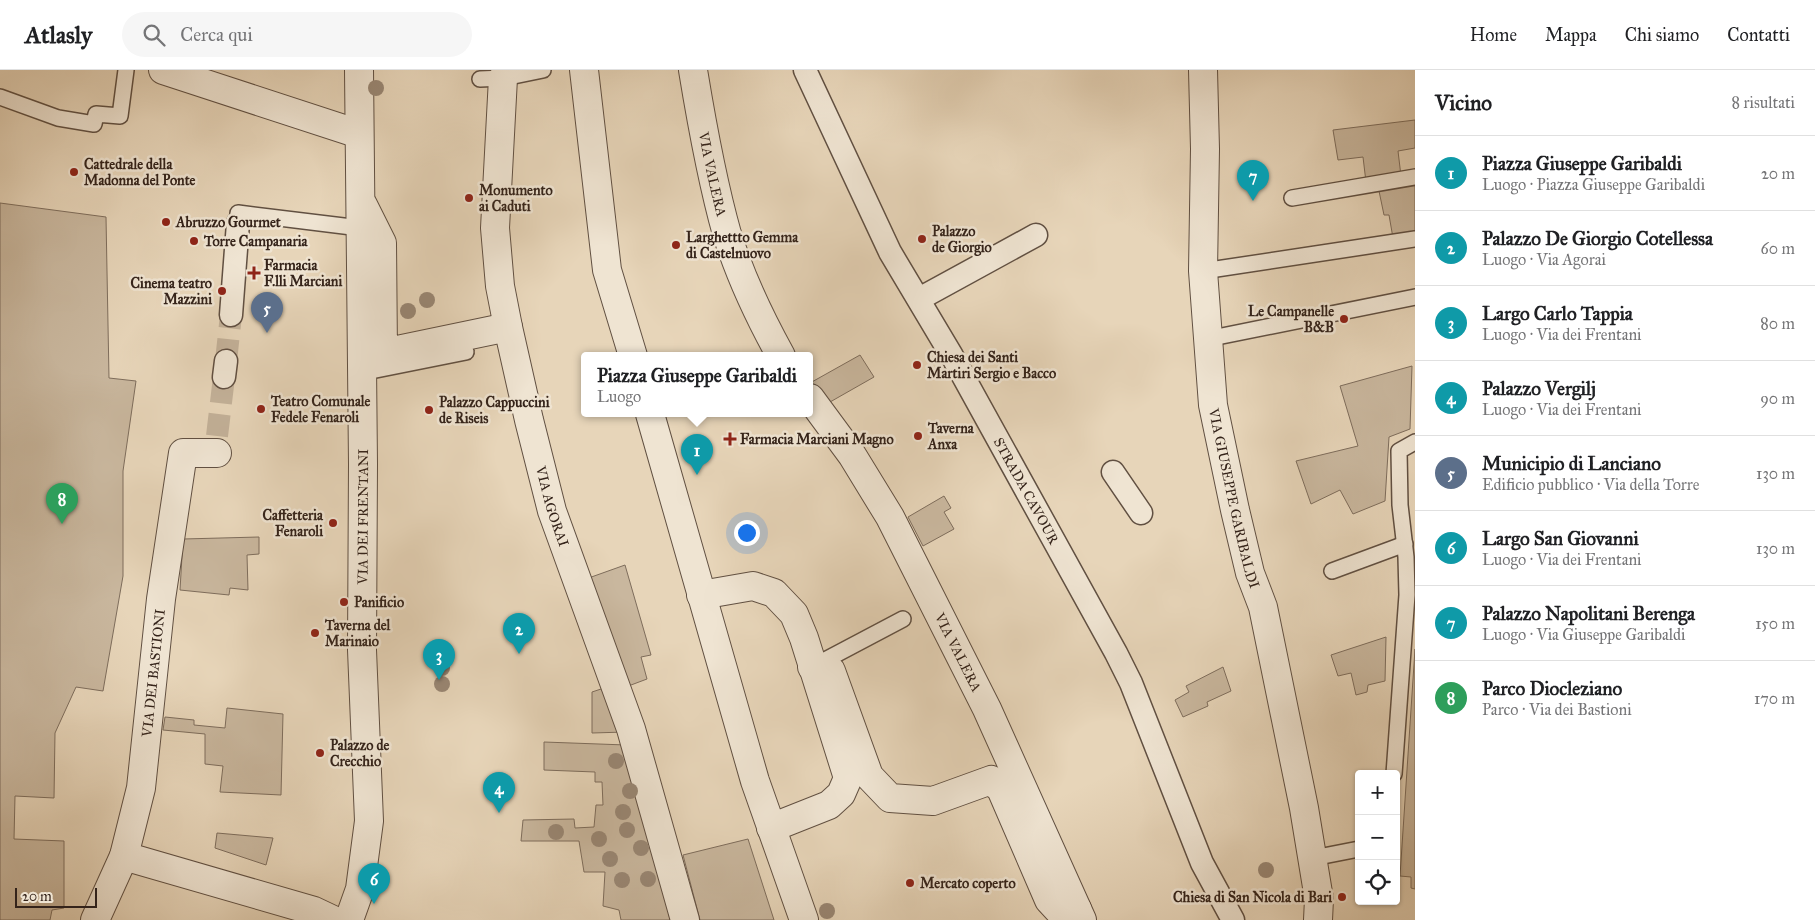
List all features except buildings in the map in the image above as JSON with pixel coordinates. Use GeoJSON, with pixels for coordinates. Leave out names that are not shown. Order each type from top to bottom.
{"type":"FeatureCollection","features":[{"type":"Feature","properties":{"kind":"street"},"geometry":{"type":"LineString","coordinates":[[163,70],[359,117]]}},
{"type":"Feature","properties":{"kind":"street","name":"VIA DEI FRENTANI"},"geometry":{"type":"LineString","coordinates":[[349,920],[360,890],[369,821],[362,650],[363,464],[359,70]]}},
{"type":"Feature","properties":{"kind":"street"},"geometry":{"type":"LineString","coordinates":[[584,70],[607,270],[632,352]]}},
{"type":"Feature","properties":{"kind":"street","name":"VIA VALERA"},"geometry":{"type":"LineString","coordinates":[[693,70],[713,176],[728,235],[760,318],[779,352]]}},
{"type":"Feature","properties":{"kind":"street","name":"STRADA CAVOUR"},"geometry":{"type":"LineString","coordinates":[[805,70],[890,252],[919,299],[1120,660],[1145,716],[1202,863],[1233,920]]}},
{"type":"Feature","properties":{"kind":"street","name":"VIA GIUSEPPE GARIBALDI"},"geometry":{"type":"LineString","coordinates":[[1203,70],[1208,210],[1203,271],[1213,405],[1250,573],[1262,602],[1312,858],[1319,899],[1318,920]]}},
{"type":"Feature","properties":{"kind":"street","name":"VIA AGORAI"},"geometry":{"type":"LineString","coordinates":[[495,76],[495,228],[500,286],[528,420],[552,511],[631,729],[685,920]]}},
{"type":"Feature","properties":{"kind":"street"},"geometry":{"type":"LineString","coordinates":[[360,197],[382,243],[383,353],[508,327]]}},
{"type":"Feature","properties":{"kind":"street"},"geometry":{"type":"LineString","coordinates":[[231,315],[238,223]]}},
{"type":"Feature","properties":{"kind":"street"},"geometry":{"type":"LineString","coordinates":[[919,299],[1036,235]]}},
{"type":"Feature","properties":{"kind":"street","name":"VIA VALERA"},"geometry":{"type":"LineString","coordinates":[[813,402],[852,455],[890,517],[987,709],[1079,914]]}},
{"type":"Feature","properties":{"kind":"street"},"geometry":{"type":"LineString","coordinates":[[651,417],[701,595],[771,828],[804,920]]}},
{"type":"Feature","properties":{"kind":"street","name":"VIA DEI BASTIONI"},"geometry":{"type":"LineString","coordinates":[[96,920],[124,856],[141,788],[161,599],[183,453],[217,445]]}},
{"type":"Feature","properties":{"kind":"street"},"geometry":{"type":"LineString","coordinates":[[1113,472],[1140,513]]}},
{"type":"Feature","properties":{"kind":"street"},"geometry":{"type":"LineString","coordinates":[[701,595],[753,586],[774,593],[794,614],[848,778],[841,794],[829,805],[771,828]]}},
{"type":"Feature","properties":{"kind":"street"},"geometry":{"type":"LineString","coordinates":[[812,667],[831,671],[869,776],[890,798],[933,801],[991,780],[1001,789],[1049,900],[1061,913],[1079,914]]}},
{"type":"Feature","properties":{"kind":"street"},"geometry":{"type":"LineString","coordinates":[[124,856],[314,911],[333,920]]}},
{"type":"Feature","properties":{"kind":"lane"},"geometry":{"type":"LineString","coordinates":[[0,97],[58,118],[94,124],[96,114],[120,116],[126,70]]}},
{"type":"Feature","properties":{"kind":"lane"},"geometry":{"type":"LineString","coordinates":[[495,76],[543,70]]}},
{"type":"Feature","properties":{"kind":"lane"},"geometry":{"type":"LineString","coordinates":[[1292,198],[1415,177]]}},
{"type":"Feature","properties":{"kind":"lane"},"geometry":{"type":"LineString","coordinates":[[238,223],[238,213],[360,228]]}},
{"type":"Feature","properties":{"kind":"lane"},"geometry":{"type":"LineString","coordinates":[[1203,271],[1415,239]]}},
{"type":"Feature","properties":{"kind":"lane"},"geometry":{"type":"LineString","coordinates":[[1207,339],[1415,297]]}},
{"type":"Feature","properties":{"kind":"lane"},"geometry":{"type":"LineString","coordinates":[[361,373],[466,352]]}},
{"type":"Feature","properties":{"kind":"lane"},"geometry":{"type":"LineString","coordinates":[[1394,770],[1407,595],[1405,544],[1400,505],[1400,451],[1415,442]]}},
{"type":"Feature","properties":{"kind":"lane"},"geometry":{"type":"LineString","coordinates":[[1332,571],[1405,544]]}},
{"type":"Feature","properties":{"kind":"lane"},"geometry":{"type":"LineString","coordinates":[[812,667],[903,619]]}},
{"type":"Feature","properties":{"kind":"lane"},"geometry":{"type":"LineString","coordinates":[[1312,858],[1355,850]]}},
{"type":"Feature","properties":{"kind":"shaded area"},"geometry":{"type":"Polygon","coordinates":[[[1415,120],[1415,148],[1398,151],[1401,176],[1366,182],[1363,157],[1338,160],[1333,130],[1415,120]]]}},
{"type":"Feature","properties":{"kind":"shaded area"},"geometry":{"type":"Polygon","coordinates":[[[1415,184],[1415,233],[1393,238],[1389,215],[1384,215],[1379,191],[1415,184]]]}},
{"type":"Feature","properties":{"kind":"shaded area"},"geometry":{"type":"Polygon","coordinates":[[[0,203],[106,217],[109,378],[136,381],[123,471],[123,576],[103,691],[76,687],[55,733],[54,798],[15,796],[14,839],[64,841],[64,908],[52,910],[50,920],[0,920],[0,203]]]}},
{"type":"Feature","properties":{"kind":"shaded area"},"geometry":{"type":"Polygon","coordinates":[[[860,355],[874,377],[823,406],[813,392],[813,381],[860,355]]]}},
{"type":"Feature","properties":{"kind":"shaded area"},"geometry":{"type":"Polygon","coordinates":[[[1412,366],[1410,429],[1389,437],[1385,501],[1353,514],[1340,490],[1311,504],[1296,461],[1358,446],[1340,386],[1412,366]]]}},
{"type":"Feature","properties":{"kind":"shaded area"},"geometry":{"type":"Polygon","coordinates":[[[944,496],[951,508],[944,512],[954,529],[923,546],[908,517],[944,496]]]}},
{"type":"Feature","properties":{"kind":"shaded area"},"geometry":{"type":"Polygon","coordinates":[[[259,537],[259,554],[247,555],[248,590],[230,588],[229,595],[180,590],[183,539],[259,537]]]}},
{"type":"Feature","properties":{"kind":"shaded area"},"geometry":{"type":"Polygon","coordinates":[[[625,565],[651,655],[641,657],[647,679],[623,688],[583,580],[625,565]]]}},
{"type":"Feature","properties":{"kind":"shaded area"},"geometry":{"type":"Polygon","coordinates":[[[1386,637],[1385,681],[1368,685],[1367,692],[1356,695],[1351,673],[1338,676],[1331,655],[1386,637]]]}},
{"type":"Feature","properties":{"kind":"shaded area"},"geometry":{"type":"Polygon","coordinates":[[[1415,649],[1415,889],[1411,888],[1411,877],[1400,876],[1415,649]]]}},
{"type":"Feature","properties":{"kind":"shaded area"},"geometry":{"type":"Polygon","coordinates":[[[1223,667],[1231,691],[1207,702],[1208,706],[1183,717],[1175,700],[1189,692],[1186,686],[1223,667]]]}},
{"type":"Feature","properties":{"kind":"shaded area"},"geometry":{"type":"Polygon","coordinates":[[[610,686],[626,732],[592,733],[592,692],[610,686]]]}},
{"type":"Feature","properties":{"kind":"shaded area"},"geometry":{"type":"Polygon","coordinates":[[[227,708],[283,714],[281,795],[220,792],[223,766],[205,764],[205,734],[163,730],[165,717],[194,720],[194,725],[225,728],[227,708]]]}},
{"type":"Feature","properties":{"kind":"shaded area"},"geometry":{"type":"Polygon","coordinates":[[[544,742],[626,745],[651,820],[670,920],[621,920],[619,910],[603,906],[605,872],[584,872],[579,841],[521,841],[523,820],[574,819],[575,828],[594,827],[596,805],[603,805],[602,782],[595,782],[595,772],[544,770],[544,742]]]}},
{"type":"Feature","properties":{"kind":"shaded area"},"geometry":{"type":"Polygon","coordinates":[[[217,833],[273,838],[266,865],[215,848],[217,833]]]}},
{"type":"Feature","properties":{"kind":"shaded area"},"geometry":{"type":"Polygon","coordinates":[[[748,839],[774,920],[700,920],[683,855],[748,839]]]}},
{"type":"Feature","properties":{"kind":"tunnel"},"geometry":{"type":"LineString","coordinates":[[226,361],[231,315]]}},
{"type":"Feature","properties":{"kind":"tunnel"},"geometry":{"type":"LineString","coordinates":[[217,436],[224,377]]}},
{"type":"Feature","properties":{"kind":"place","name":"Cattedrale della Madonna del Ponte"},"geometry":{"type":"Point","coordinates":[74,172]}},
{"type":"Feature","properties":{"kind":"place","name":"Monumento ai Caduti"},"geometry":{"type":"Point","coordinates":[469,198]}},
{"type":"Feature","properties":{"kind":"place","name":"Palazzo Napolitani Berenga"},"geometry":{"type":"Point","coordinates":[1253,201]}},
{"type":"Feature","properties":{"kind":"place","name":"Abruzzo Gourmet"},"geometry":{"type":"Point","coordinates":[166,222]}},
{"type":"Feature","properties":{"kind":"place","name":"Palazzo de Giorgio"},"geometry":{"type":"Point","coordinates":[922,239]}},
{"type":"Feature","properties":{"kind":"place","name":"Torre Campanaria"},"geometry":{"type":"Point","coordinates":[194,241]}},
{"type":"Feature","properties":{"kind":"place","name":"Larghettto Gemma di Castelnuovo"},"geometry":{"type":"Point","coordinates":[676,245]}},
{"type":"Feature","properties":{"kind":"place","name":"Farmacia F.lli Marciani"},"geometry":{"type":"Point","coordinates":[254,273]}},
{"type":"Feature","properties":{"kind":"place","name":"Cinema teatro Mazzini"},"geometry":{"type":"Point","coordinates":[222,291]}},
{"type":"Feature","properties":{"kind":"place","name":"Le Campanelle B&B"},"geometry":{"type":"Point","coordinates":[1344,319]}},
{"type":"Feature","properties":{"kind":"place","name":"Municipio di Lanciano"},"geometry":{"type":"Point","coordinates":[267,333]}},
{"type":"Feature","properties":{"kind":"place","name":"Chiesa dei Santi Martiri Sergio e Bacco"},"geometry":{"type":"Point","coordinates":[917,365]}},
{"type":"Feature","properties":{"kind":"place","name":"Teatro Comunale Fedele Fenaroli"},"geometry":{"type":"Point","coordinates":[261,409]}},
{"type":"Feature","properties":{"kind":"place","name":"Palazzo Cappuccini de Riseis"},"geometry":{"type":"Point","coordinates":[429,410]}},
{"type":"Feature","properties":{"kind":"place","name":"Taverna Anxa"},"geometry":{"type":"Point","coordinates":[918,436]}},
{"type":"Feature","properties":{"kind":"place","name":"Farmacia Marciani Magno"},"geometry":{"type":"Point","coordinates":[730,439]}},
{"type":"Feature","properties":{"kind":"place","name":"Piazza Giuseppe Garibaldi"},"geometry":{"type":"Point","coordinates":[697,475]}},
{"type":"Feature","properties":{"kind":"place","name":"Caffetteria Fenaroli"},"geometry":{"type":"Point","coordinates":[333,523]}},
{"type":"Feature","properties":{"kind":"place","name":"Parco Diocleziano"},"geometry":{"type":"Point","coordinates":[62,524]}},
{"type":"Feature","properties":{"kind":"place","name":"Panificio"},"geometry":{"type":"Point","coordinates":[344,602]}},
{"type":"Feature","properties":{"kind":"place","name":"Taverna del Marinaio"},"geometry":{"type":"Point","coordinates":[315,633]}},
{"type":"Feature","properties":{"kind":"place","name":"Palazzo De Giorgio Cotellessa"},"geometry":{"type":"Point","coordinates":[519,654]}},
{"type":"Feature","properties":{"kind":"place","name":"Largo Carlo Tappia"},"geometry":{"type":"Point","coordinates":[439,680]}},
{"type":"Feature","properties":{"kind":"place","name":"Palazzo de Crecchio"},"geometry":{"type":"Point","coordinates":[320,753]}},
{"type":"Feature","properties":{"kind":"place","name":"Palazzo Vergilj"},"geometry":{"type":"Point","coordinates":[499,813]}},
{"type":"Feature","properties":{"kind":"place","name":"Mercato coperto"},"geometry":{"type":"Point","coordinates":[910,883]}},
{"type":"Feature","properties":{"kind":"place","name":"Chiesa di San Nicola di Bari"},"geometry":{"type":"Point","coordinates":[1342,897]}},
{"type":"Feature","properties":{"kind":"place","name":"Largo San Giovanni"},"geometry":{"type":"Point","coordinates":[374,904]}}]}
